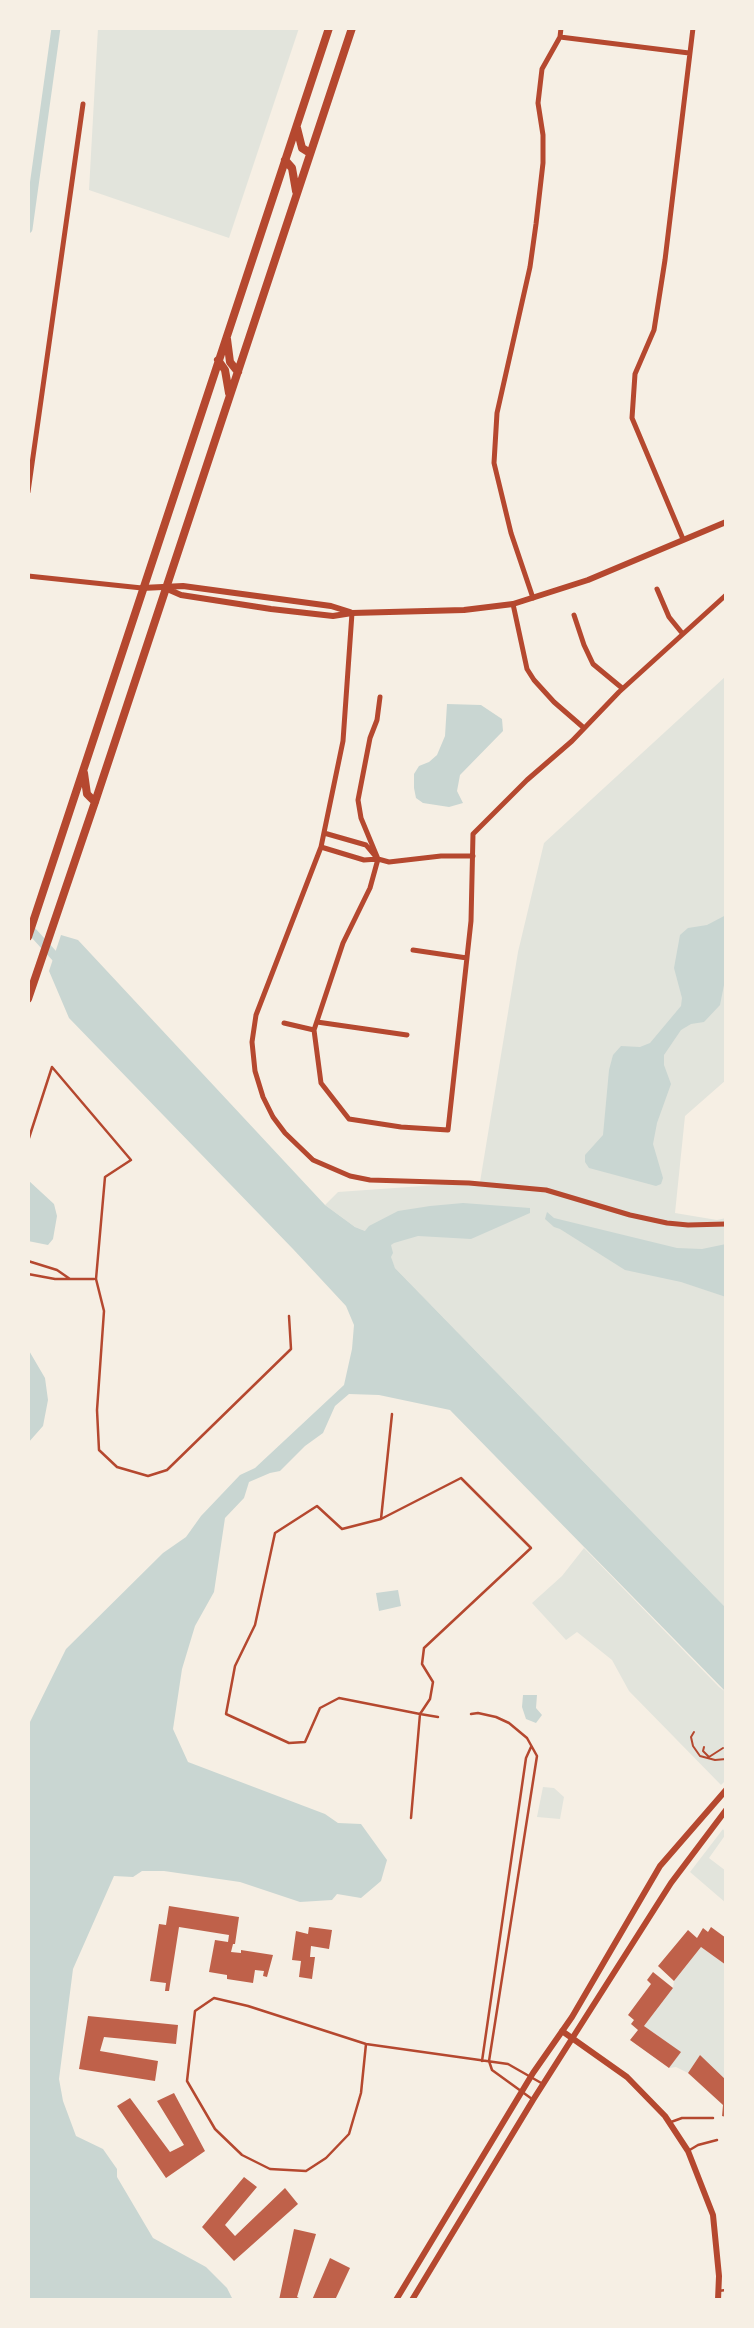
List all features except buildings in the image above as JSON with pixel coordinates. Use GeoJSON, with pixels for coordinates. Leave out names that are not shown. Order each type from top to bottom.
{"type":"FeatureCollection","features":[{"type":"Feature","properties":{"kind":"main road"},"geometry":{"type":"LineString","coordinates":[[28,937],[329,28]]}},
{"type":"Feature","properties":{"kind":"main road"},"geometry":{"type":"LineString","coordinates":[[28,999],[96,802],[352,28]]}},
{"type":"Feature","properties":{"kind":"main road"},"geometry":{"type":"LineString","coordinates":[[296,125],[298,141],[302,148],[310,153]]}},
{"type":"Feature","properties":{"kind":"main road"},"geometry":{"type":"LineString","coordinates":[[285,160],[292,168],[297,194]]}},
{"type":"Feature","properties":{"kind":"main road"},"geometry":{"type":"LineString","coordinates":[[226,336],[230,362],[238,372]]}},
{"type":"Feature","properties":{"kind":"main road"},"geometry":{"type":"LineString","coordinates":[[218,360],[225,370],[230,396]]}},
{"type":"Feature","properties":{"kind":"main road"},"geometry":{"type":"LineString","coordinates":[[83,767],[87,794],[96,802]]}},
{"type":"Feature","properties":{"kind":"street"},"geometry":{"type":"LineString","coordinates":[[533,598],[508,522],[494,464],[497,413],[530,267],[536,224],[543,163],[543,135],[538,103],[542,69],[560,37],[561,28]]}},
{"type":"Feature","properties":{"kind":"street"},"geometry":{"type":"LineString","coordinates":[[683,539],[632,418],[635,373],[654,330],[665,260],[693,28]]}},
{"type":"Feature","properties":{"kind":"street"},"geometry":{"type":"LineString","coordinates":[[560,37],[690,53]]}},
{"type":"Feature","properties":{"kind":"street"},"geometry":{"type":"LineString","coordinates":[[28,492],[83,103]]}},
{"type":"Feature","properties":{"kind":"street"},"geometry":{"type":"LineString","coordinates":[[166,588],[181,595],[271,610],[333,616],[352,613],[464,610],[513,604],[533,598],[610,572],[726,522]]}},
{"type":"Feature","properties":{"kind":"street"},"geometry":{"type":"LineString","coordinates":[[28,576],[142,588],[183,586],[331,606],[352,613]]}},
{"type":"Feature","properties":{"kind":"street"},"geometry":{"type":"LineString","coordinates":[[657,589],[669,617],[682,633]]}},
{"type":"Feature","properties":{"kind":"street"},"geometry":{"type":"LineString","coordinates":[[380,697],[358,800],[361,818],[378,859],[370,888],[343,943],[314,1030],[321,1083],[349,1119],[401,1127],[448,1130],[471,921],[473,834],[527,779],[584,729],[622,688],[726,595]]}},
{"type":"Feature","properties":{"kind":"street"},"geometry":{"type":"LineString","coordinates":[[513,604],[527,668],[554,702],[584,729]]}},
{"type":"Feature","properties":{"kind":"street"},"geometry":{"type":"LineString","coordinates":[[352,613],[343,741],[321,847],[256,1015],[252,1042],[255,1072],[273,1116],[285,1133],[313,1160],[340,1173],[370,1180],[469,1183],[540,1190],[667,1223],[688,1226],[726,1224]]}},
{"type":"Feature","properties":{"kind":"street"},"geometry":{"type":"LineString","coordinates":[[574,615],[583,645],[593,664],[622,688]]}},
{"type":"Feature","properties":{"kind":"street"},"geometry":{"type":"LineString","coordinates":[[324,833],[366,845],[378,859]]}},
{"type":"Feature","properties":{"kind":"street"},"geometry":{"type":"LineString","coordinates":[[321,847],[363,860],[378,859],[389,862],[441,856],[473,856]]}},
{"type":"Feature","properties":{"kind":"street"},"geometry":{"type":"LineString","coordinates":[[413,950],[467,958]]}},
{"type":"Feature","properties":{"kind":"street"},"geometry":{"type":"LineString","coordinates":[[317,1022],[407,1035]]}},
{"type":"Feature","properties":{"kind":"street"},"geometry":{"type":"LineString","coordinates":[[285,1023],[314,1030]]}},
{"type":"Feature","properties":{"kind":"street"},"geometry":{"type":"LineString","coordinates":[[396,2300],[660,1866],[726,1790]]}},
{"type":"Feature","properties":{"kind":"street"},"geometry":{"type":"LineString","coordinates":[[412,2300],[533,2100],[671,1883],[726,1810]]}},
{"type":"Feature","properties":{"kind":"street"},"geometry":{"type":"LineString","coordinates":[[562,2031],[627,2077],[671,2123],[688,2151],[713,2216],[722,2280],[722,2291],[718,2300]]}},
{"type":"Feature","properties":{"kind":"lane"},"geometry":{"type":"LineString","coordinates":[[28,1141],[52,1067],[131,1160],[105,1177],[96,1279],[104,1311],[97,1410],[99,1450],[117,1467],[148,1476],[167,1470],[291,1349],[289,1316]]}},
{"type":"Feature","properties":{"kind":"lane"},"geometry":{"type":"LineString","coordinates":[[28,1261],[57,1270],[69,1279]]}},
{"type":"Feature","properties":{"kind":"lane"},"geometry":{"type":"LineString","coordinates":[[28,1274],[96,1279]]}},
{"type":"Feature","properties":{"kind":"lane"},"geometry":{"type":"LineString","coordinates":[[381,1519],[392,1414]]}},
{"type":"Feature","properties":{"kind":"lane"},"geometry":{"type":"LineString","coordinates":[[411,1818],[420,1714],[430,1699],[433,1682],[422,1664],[424,1648],[531,1548],[461,1478],[381,1519],[342,1529],[317,1506],[275,1533],[255,1625],[235,1666],[226,1714],[289,1743],[304,1742],[320,1708],[339,1698],[420,1714],[438,1717]]}},
{"type":"Feature","properties":{"kind":"lane"},"geometry":{"type":"LineString","coordinates":[[471,1714],[496,1717],[509,1723],[527,1738],[537,1756],[489,2061],[492,2070],[533,2100]]}},
{"type":"Feature","properties":{"kind":"lane"},"geometry":{"type":"LineString","coordinates":[[482,2060],[524,1770],[531,1747]]}},
{"type":"Feature","properties":{"kind":"lane"},"geometry":{"type":"LineString","coordinates":[[366,2044],[361,2093],[349,2134],[326,2158],[306,2171],[270,2169],[242,2154],[215,2129],[187,2081],[195,2011],[214,1998],[248,2006],[366,2044],[508,2064],[544,2084]]}},
{"type":"Feature","properties":{"kind":"lane"},"geometry":{"type":"LineString","coordinates":[[671,2123],[682,2118],[713,2118]]}},
{"type":"Feature","properties":{"kind":"lane"},"geometry":{"type":"LineString","coordinates":[[688,2151],[717,2140]]}},
{"type":"Feature","properties":{"kind":"path"},"geometry":{"type":"LineString","coordinates":[[694,1732],[691,1737],[700,1756],[709,1757],[723,1748]]}},
{"type":"Feature","properties":{"kind":"path"},"geometry":{"type":"LineString","coordinates":[[704,1747],[703,1751],[709,1757],[715,1760],[726,1759]]}},
{"type":"Feature","properties":{"kind":"shaded area"},"geometry":{"type":"Polygon","coordinates":[[[98,28],[299,28],[229,238],[89,190],[98,28]]]}},
{"type":"Feature","properties":{"kind":"shaded area"},"geometry":{"type":"Polygon","coordinates":[[[726,676],[726,1080],[685,1116],[675,1213],[717,1220],[726,1218],[726,1608],[395,1268],[390,1257],[365,1231],[325,1205],[338,1192],[480,1182],[518,952],[544,843],[726,676]]]}},
{"type":"Feature","properties":{"kind":"shaded area"},"geometry":{"type":"Polygon","coordinates":[[[447,704],[481,705],[502,719],[503,731],[460,775],[457,791],[463,803],[449,807],[423,803],[416,798],[414,788],[414,774],[419,766],[437,755],[445,736],[447,704]]]}},
{"type":"Feature","properties":{"kind":"shaded area"},"geometry":{"type":"Polygon","coordinates":[[[726,915],[726,975],[720,1005],[704,1022],[691,1024],[681,1030],[664,1055],[664,1065],[671,1084],[657,1123],[653,1144],[663,1178],[661,1184],[656,1186],[589,1168],[585,1155],[603,1135],[609,1070],[613,1055],[621,1046],[640,1047],[650,1043],[681,1006],[682,998],[674,968],[680,935],[688,928],[707,925],[726,915]]]}},
{"type":"Feature","properties":{"kind":"shaded area"},"geometry":{"type":"Polygon","coordinates":[[[61,935],[78,940],[325,1205],[355,1227],[365,1231],[369,1226],[398,1211],[430,1206],[463,1203],[530,1208],[530,1213],[471,1239],[418,1236],[394,1243],[391,1245],[391,1257],[395,1268],[726,1608],[726,1692],[450,1410],[379,1395],[349,1394],[335,1406],[323,1433],[305,1446],[280,1471],[249,1482],[244,1498],[225,1518],[214,1592],[195,1626],[182,1669],[173,1729],[188,1762],[325,1814],[338,1823],[361,1824],[387,1860],[381,1881],[361,1898],[337,1894],[332,1900],[300,1902],[240,1882],[164,1871],[142,1871],[133,1877],[114,1876],[73,1969],[59,2079],[63,2101],[76,2136],[103,2149],[117,2169],[117,2177],[153,2238],[206,2267],[227,2288],[233,2300],[28,2300],[28,1726],[66,1649],[163,1553],[186,1537],[201,1516],[240,1475],[255,1468],[344,1385],[354,1325],[346,1306],[69,1018],[49,971],[61,935]]]}},
{"type":"Feature","properties":{"kind":"shaded area"},"geometry":{"type":"Polygon","coordinates":[[[28,1180],[54,1204],[57,1216],[53,1239],[48,1245],[28,1241],[28,1180]]]}},
{"type":"Feature","properties":{"kind":"shaded area"},"geometry":{"type":"Polygon","coordinates":[[[547,1212],[554,1218],[677,1248],[702,1249],[726,1244],[726,1297],[681,1282],[625,1270],[554,1227],[545,1219],[547,1212]]]}},
{"type":"Feature","properties":{"kind":"shaded area"},"geometry":{"type":"Polygon","coordinates":[[[28,1349],[45,1378],[48,1400],[43,1426],[28,1443],[28,1349]]]}},
{"type":"Feature","properties":{"kind":"shaded area"},"geometry":{"type":"Polygon","coordinates":[[[584,1548],[726,1692],[726,1780],[721,1785],[629,1691],[612,1660],[577,1632],[566,1640],[532,1603],[562,1576],[584,1548]]]}},
{"type":"Feature","properties":{"kind":"shaded area"},"geometry":{"type":"Polygon","coordinates":[[[398,1590],[401,1606],[379,1611],[376,1593],[398,1590]]]}},
{"type":"Feature","properties":{"kind":"shaded area"},"geometry":{"type":"Polygon","coordinates":[[[523,1695],[537,1695],[536,1708],[542,1715],[536,1723],[526,1719],[522,1707],[523,1695]]]}},
{"type":"Feature","properties":{"kind":"shaded area"},"geometry":{"type":"Polygon","coordinates":[[[543,1787],[554,1788],[564,1797],[560,1819],[537,1817],[543,1787]]]}},
{"type":"Feature","properties":{"kind":"shaded area"},"geometry":{"type":"Polygon","coordinates":[[[723,1829],[726,1834],[709,1858],[726,1871],[726,1903],[690,1872],[723,1829]]]}},
{"type":"Feature","properties":{"kind":"shaded area"},"geometry":{"type":"Polygon","coordinates":[[[701,1947],[726,1965],[726,2080],[700,2055],[688,2073],[676,2067],[669,2068],[680,2052],[644,2026],[701,1947]]]}},
{"type":"Feature","properties":{"kind":"waterway"},"geometry":{"type":"LineString","coordinates":[[28,229],[56,28]]}},
{"type":"Feature","properties":{"kind":"waterway"},"geometry":{"type":"LineString","coordinates":[[28,927],[60,962]]}}]}
